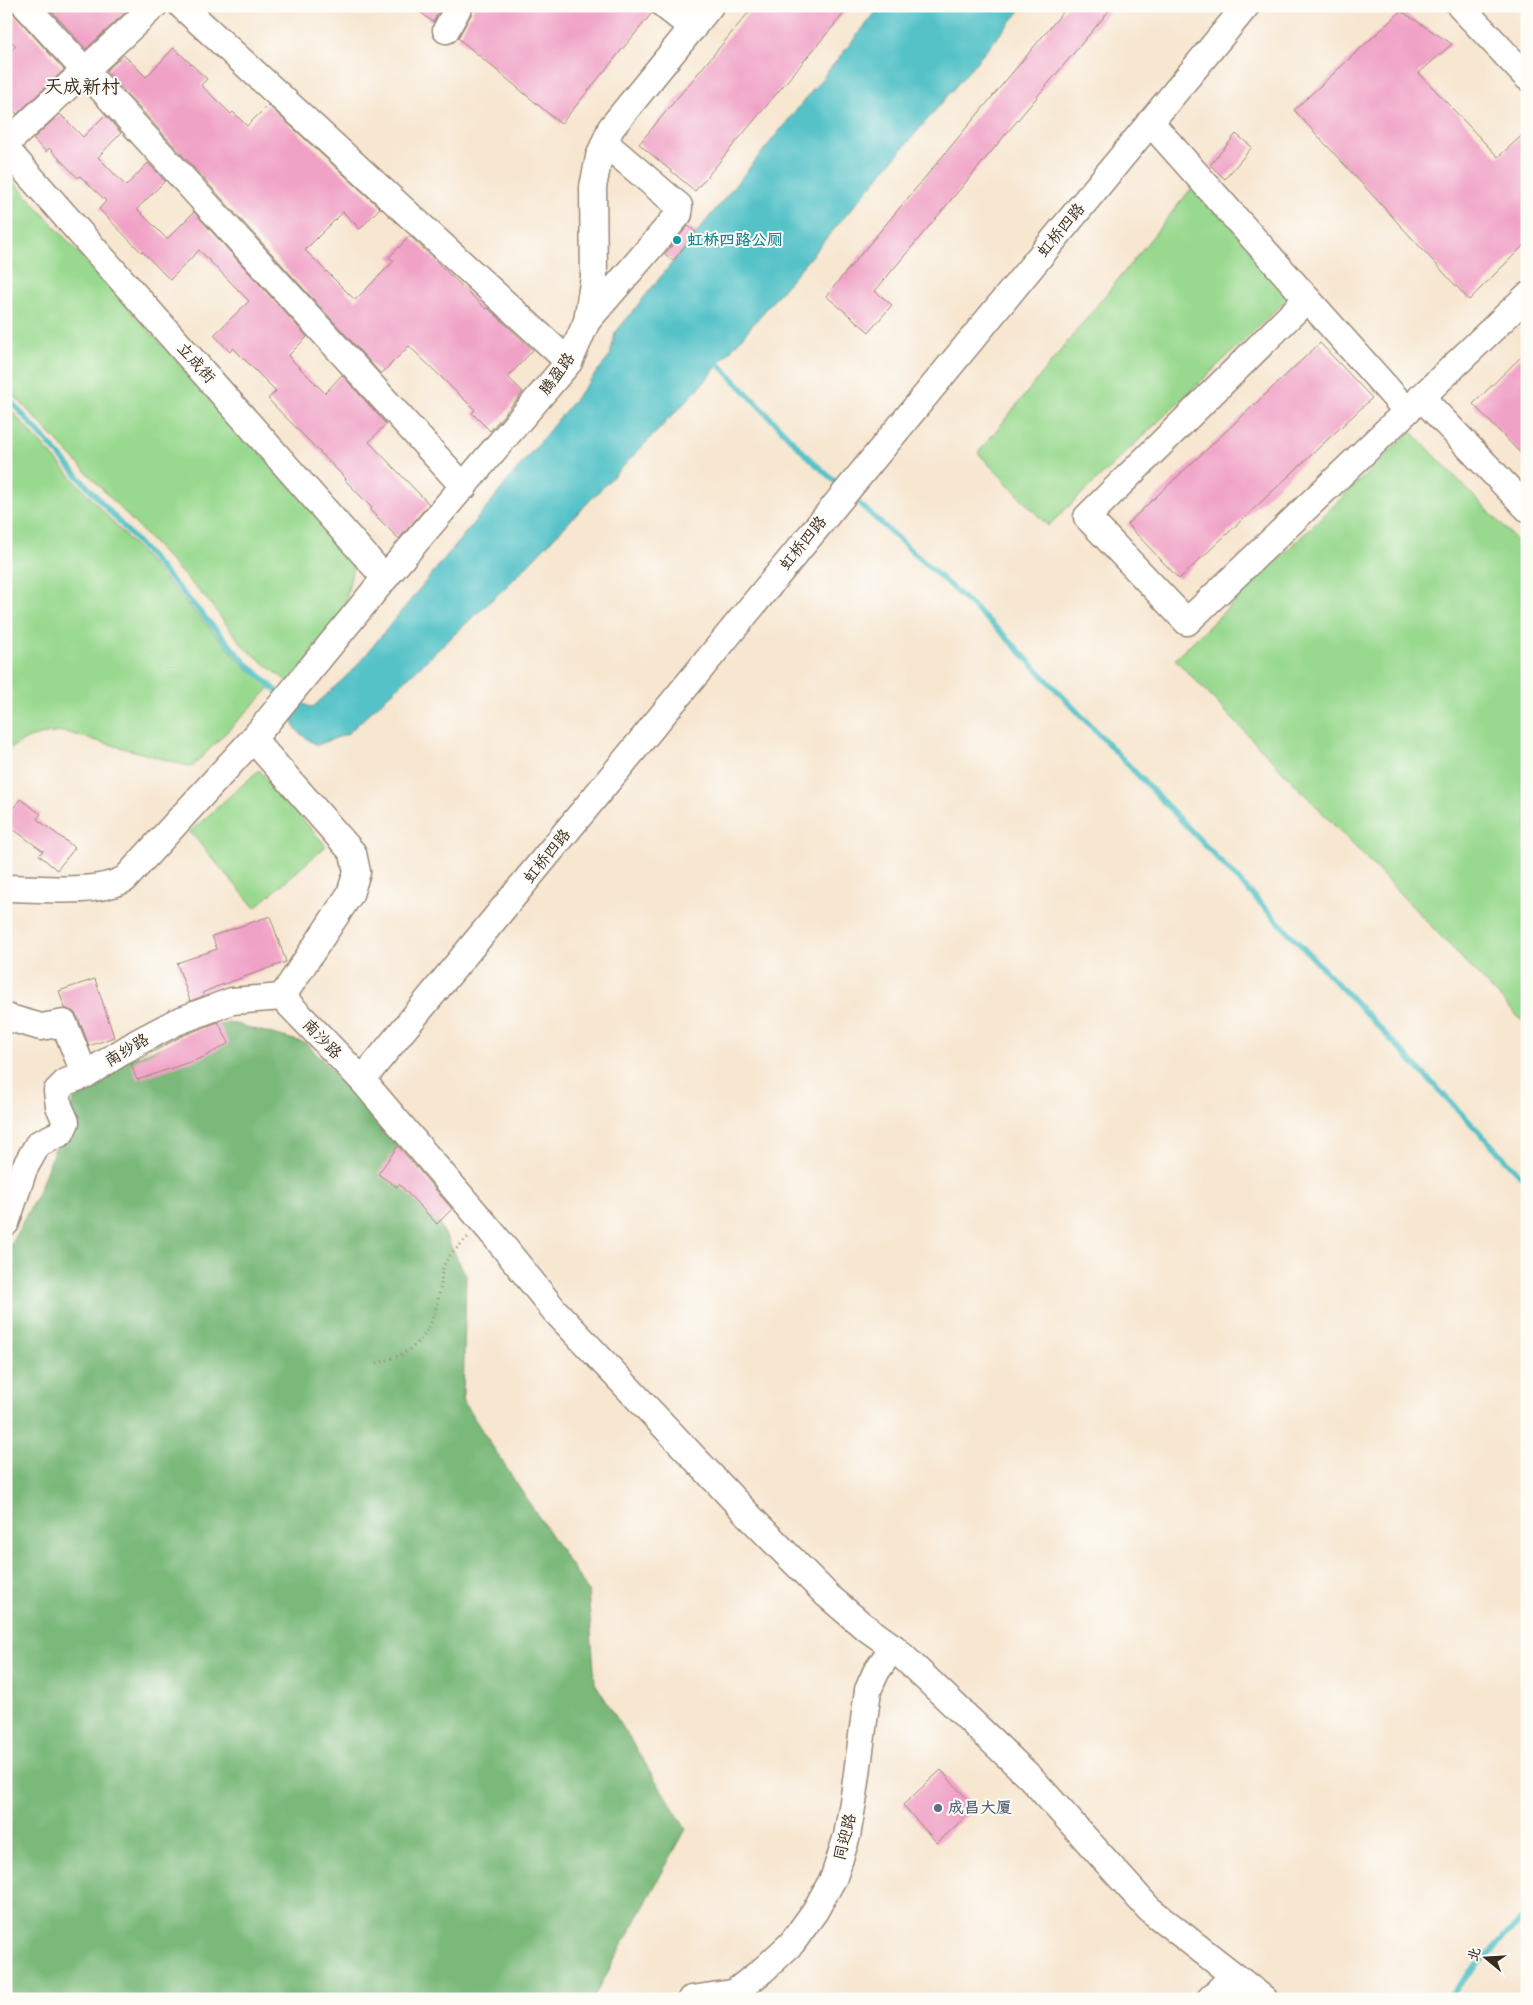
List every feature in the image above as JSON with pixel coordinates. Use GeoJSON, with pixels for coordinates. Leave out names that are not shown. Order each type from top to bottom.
{"type":"FeatureCollection","features":[{"type":"Feature","properties":{"kind":"street"},"geometry":{"type":"LineString","coordinates":[[26,6],[464,487]]}},
{"type":"Feature","properties":{"kind":"street"},"geometry":{"type":"LineString","coordinates":[[6,144],[154,6]]}},
{"type":"Feature","properties":{"kind":"street"},"geometry":{"type":"LineString","coordinates":[[182,6],[569,362]]}},
{"type":"Feature","properties":{"kind":"street"},"geometry":{"type":"LineString","coordinates":[[446,30],[459,6]]}},
{"type":"Feature","properties":{"kind":"street"},"geometry":{"type":"LineString","coordinates":[[665,6],[693,28]]}},
{"type":"Feature","properties":{"kind":"street","name":"腾盈路"},"geometry":{"type":"LineString","coordinates":[[6,888],[94,888],[115,884],[125,879],[253,739],[385,578],[569,362],[587,321],[594,278],[593,187],[599,157],[611,128],[710,6]]}},
{"type":"Feature","properties":{"kind":"street","name":"虹桥四路"},"geometry":{"type":"LineString","coordinates":[[362,1080],[1246,6]]}},
{"type":"Feature","properties":{"kind":"street"},"geometry":{"type":"LineString","coordinates":[[1460,6],[1527,77]]}},
{"type":"Feature","properties":{"kind":"street"},"geometry":{"type":"LineString","coordinates":[[1150,122],[1308,299],[1414,404],[1527,508]]}},
{"type":"Feature","properties":{"kind":"street"},"geometry":{"type":"LineString","coordinates":[[587,321],[679,210],[605,143]]}},
{"type":"Feature","properties":{"kind":"street","name":"立成街"},"geometry":{"type":"LineString","coordinates":[[6,149],[385,578]]}},
{"type":"Feature","properties":{"kind":"street"},"geometry":{"type":"LineString","coordinates":[[1308,299],[1087,517],[1187,622],[1527,296]]}},
{"type":"Feature","properties":{"kind":"street"},"geometry":{"type":"LineString","coordinates":[[253,739],[353,853],[357,872],[350,894],[282,997]]}},
{"type":"Feature","properties":{"kind":"street","name":"南沙路"},"geometry":{"type":"LineString","coordinates":[[282,997],[362,1080],[482,1220],[555,1311],[748,1515],[827,1595],[862,1625],[893,1647],[1031,1778],[1149,1909],[1264,1999]]}},
{"type":"Feature","properties":{"kind":"street","name":"南纱路"},"geometry":{"type":"LineString","coordinates":[[6,1017],[41,1027],[64,1023],[85,1075],[138,1042],[176,1022],[232,1001],[282,997]]}},
{"type":"Feature","properties":{"kind":"street"},"geometry":{"type":"LineString","coordinates":[[6,1223],[24,1169],[38,1144],[61,1133],[66,1122],[59,1106],[57,1091],[66,1082],[85,1075]]}},
{"type":"Feature","properties":{"kind":"street","name":"同迎路"},"geometry":{"type":"LineString","coordinates":[[729,1996],[764,1970],[792,1943],[815,1911],[834,1877],[850,1820],[868,1690],[876,1672],[893,1647]]}},
{"type":"Feature","properties":{"kind":"street"},"geometry":{"type":"LineString","coordinates":[[1210,1999],[1233,1976]]}},
{"type":"Feature","properties":{"kind":"street"},"geometry":{"type":"LineString","coordinates":[[691,1999],[729,1996]]}},
{"type":"Feature","properties":{"kind":"path"},"geometry":{"type":"LineString","coordinates":[[377,1363],[409,1351],[421,1339],[432,1321],[445,1263],[482,1220]]}},
{"type":"Feature","properties":{"kind":"green space"},"geometry":{"type":"Polygon","coordinates":[[[6,173],[355,557],[342,619],[289,683],[244,647],[208,601],[6,387],[6,173]]]}},
{"type":"Feature","properties":{"kind":"green space"},"geometry":{"type":"Polygon","coordinates":[[[1195,184],[1293,294],[1048,526],[978,453],[1195,184]]]}},
{"type":"Feature","properties":{"kind":"green space"},"geometry":{"type":"Polygon","coordinates":[[[6,405],[246,668],[273,685],[192,767],[65,732],[34,737],[6,751],[6,405]]]}},
{"type":"Feature","properties":{"kind":"green space"},"geometry":{"type":"Polygon","coordinates":[[[1411,431],[1527,551],[1527,1026],[1175,659],[1411,431]]]}},
{"type":"Feature","properties":{"kind":"green space"},"geometry":{"type":"Polygon","coordinates":[[[259,770],[326,846],[255,908],[190,832],[259,770]]]}},
{"type":"Feature","properties":{"kind":"green space"},"geometry":{"type":"Polygon","coordinates":[[[228,1022],[306,1043],[392,1133],[466,1275],[463,1401],[588,1591],[595,1683],[686,1829],[593,1999],[6,1999],[6,1253],[37,1195],[74,1100],[120,1063],[228,1022]]]}},
{"type":"Feature","properties":{"kind":"water"},"geometry":{"type":"Polygon","coordinates":[[[881,6],[1024,6],[698,389],[511,582],[347,734],[317,745],[306,738],[298,731],[291,715],[291,708],[296,700],[312,708],[355,668],[610,356],[615,333],[881,6]]]}},
{"type":"Feature","properties":{"kind":"building"},"geometry":{"type":"Polygon","coordinates":[[[47,6],[132,6],[86,49],[47,6]]]}},
{"type":"Feature","properties":{"kind":"building"},"geometry":{"type":"Polygon","coordinates":[[[412,6],[442,6],[433,22],[412,6]]]}},
{"type":"Feature","properties":{"kind":"building"},"geometry":{"type":"Polygon","coordinates":[[[474,6],[650,6],[652,13],[561,124],[458,38],[474,6]]]}},
{"type":"Feature","properties":{"kind":"building"},"geometry":{"type":"Polygon","coordinates":[[[754,6],[850,6],[695,191],[639,144],[754,6]]]}},
{"type":"Feature","properties":{"kind":"building"},"geometry":{"type":"Polygon","coordinates":[[[1068,6],[1113,6],[875,291],[892,305],[869,332],[826,296],[1068,6]]]}},
{"type":"Feature","properties":{"kind":"building"},"geometry":{"type":"Polygon","coordinates":[[[1401,11],[1452,44],[1419,73],[1498,157],[1527,131],[1527,242],[1469,300],[1294,110],[1401,11]]]}},
{"type":"Feature","properties":{"kind":"building"},"geometry":{"type":"Polygon","coordinates":[[[13,13],[64,70],[17,114],[6,103],[6,55],[16,46],[6,36],[6,19],[13,13]]]}},
{"type":"Feature","properties":{"kind":"building"},"geometry":{"type":"Polygon","coordinates":[[[174,48],[207,79],[201,85],[231,114],[233,112],[247,126],[268,105],[380,208],[360,229],[343,212],[305,250],[355,300],[394,261],[389,257],[410,236],[486,309],[488,308],[533,350],[508,377],[523,392],[490,431],[472,413],[475,410],[409,346],[381,374],[106,71],[124,55],[146,77],[174,48]]]}},
{"type":"Feature","properties":{"kind":"building"},"geometry":{"type":"Polygon","coordinates":[[[60,114],[83,137],[105,115],[121,133],[98,157],[126,186],[148,163],[165,181],[137,209],[167,239],[194,212],[307,337],[288,356],[325,393],[342,375],[386,424],[369,442],[429,504],[399,539],[370,510],[372,508],[346,479],[268,399],[276,391],[233,348],[230,352],[214,335],[249,301],[199,250],[170,280],[99,209],[106,201],[80,176],[78,178],[49,148],[46,152],[33,139],[60,114]]]}},
{"type":"Feature","properties":{"kind":"building"},"geometry":{"type":"Polygon","coordinates":[[[1236,134],[1252,147],[1225,179],[1210,165],[1236,134]]]}},
{"type":"Feature","properties":{"kind":"building"},"geometry":{"type":"Polygon","coordinates":[[[688,226],[696,232],[673,261],[665,254],[688,226]]]}},
{"type":"Feature","properties":{"kind":"building"},"geometry":{"type":"Polygon","coordinates":[[[1320,343],[1372,398],[1179,579],[1127,524],[1320,343]]]}},
{"type":"Feature","properties":{"kind":"building"},"geometry":{"type":"Polygon","coordinates":[[[1527,351],[1527,460],[1473,404],[1527,351]]]}},
{"type":"Feature","properties":{"kind":"building"},"geometry":{"type":"Polygon","coordinates":[[[20,799],[41,814],[37,819],[75,848],[57,870],[39,855],[43,851],[6,824],[6,818],[20,799]]]}},
{"type":"Feature","properties":{"kind":"building"},"geometry":{"type":"Polygon","coordinates":[[[270,916],[286,962],[216,987],[202,993],[204,996],[190,1001],[177,963],[217,949],[212,936],[270,916]]]}},
{"type":"Feature","properties":{"kind":"building"},"geometry":{"type":"Polygon","coordinates":[[[95,979],[114,1037],[89,1046],[78,1017],[74,1012],[65,1008],[59,991],[95,979]]]}},
{"type":"Feature","properties":{"kind":"building"},"geometry":{"type":"Polygon","coordinates":[[[218,1022],[229,1043],[204,1057],[137,1080],[131,1064],[182,1036],[218,1022]]]}},
{"type":"Feature","properties":{"kind":"building"},"geometry":{"type":"Polygon","coordinates":[[[398,1146],[452,1209],[437,1224],[399,1184],[397,1187],[378,1174],[398,1146]]]}},
{"type":"Feature","properties":{"kind":"building"},"geometry":{"type":"Polygon","coordinates":[[[941,1770],[975,1808],[937,1843],[903,1805],[941,1770]]]}},
{"type":"Feature","properties":{"kind":"waterway"},"geometry":{"type":"LineString","coordinates":[[714,359],[808,457],[841,487]]}},
{"type":"Feature","properties":{"kind":"waterway"},"geometry":{"type":"LineString","coordinates":[[6,396],[245,662],[281,695]]}},
{"type":"Feature","properties":{"kind":"waterway"},"geometry":{"type":"LineString","coordinates":[[852,497],[1003,634],[1527,1182]]}},
{"type":"Feature","properties":{"kind":"waterway"},"geometry":{"type":"LineString","coordinates":[[1446,1999],[1527,1913]]}},
{"type":"Feature","properties":{"kind":"place","name":"虹桥四路公厕"},"geometry":{"type":"Point","coordinates":[677,240]}},
{"type":"Feature","properties":{"kind":"place","name":"成昌大厦"},"geometry":{"type":"Point","coordinates":[938,1808]}},
{"type":"Feature","properties":{"kind":"district","name":"天成新村"},"geometry":{"type":"Point","coordinates":[82,87]}}]}
